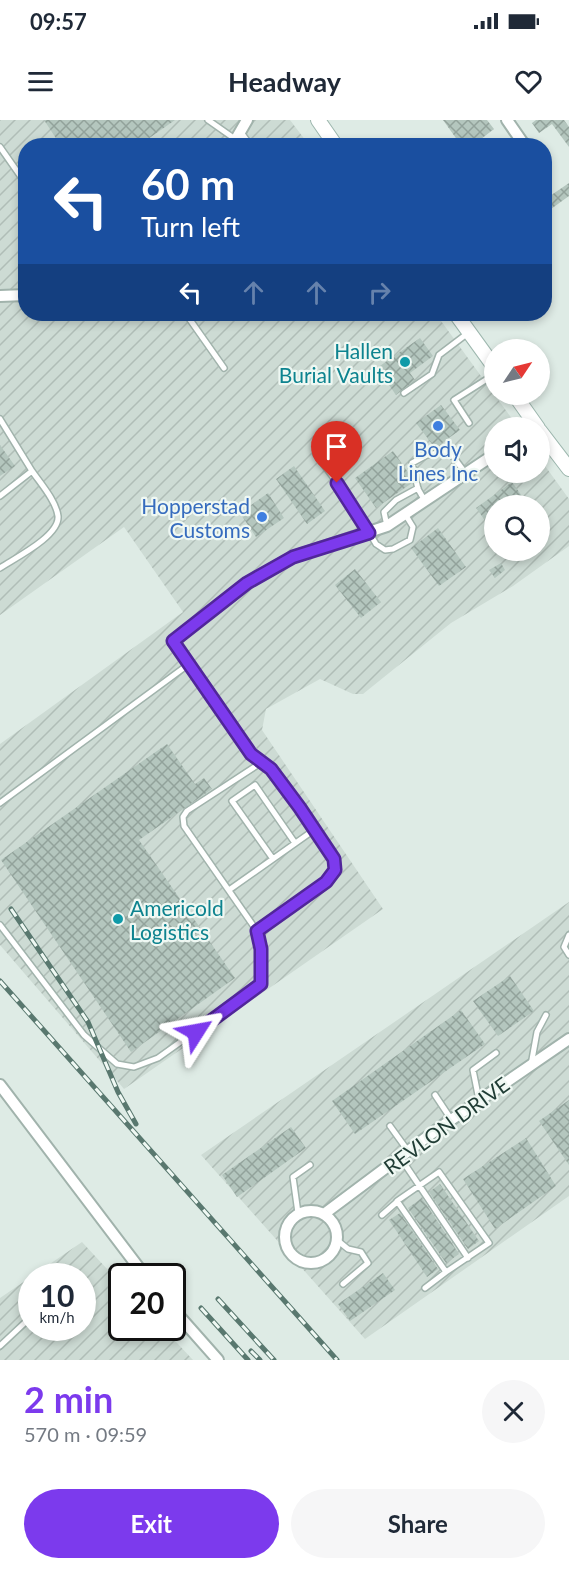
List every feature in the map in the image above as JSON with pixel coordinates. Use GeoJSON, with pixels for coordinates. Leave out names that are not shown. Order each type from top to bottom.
{"type":"FeatureCollection","features":[{"type":"Feature","properties":{"kind":"main road"},"geometry":{"type":"LineString","coordinates":[[318,120],[330,138]]}},
{"type":"Feature","properties":{"kind":"main road"},"geometry":{"type":"LineString","coordinates":[[461,321],[484,353]]}},
{"type":"Feature","properties":{"kind":"main road"},"geometry":{"type":"LineString","coordinates":[[550,445],[569,469]]}},
{"type":"Feature","properties":{"kind":"street"},"geometry":{"type":"LineString","coordinates":[[236,138],[247,120]]}},
{"type":"Feature","properties":{"kind":"street"},"geometry":{"type":"LineString","coordinates":[[507,120],[519,138]]}},
{"type":"Feature","properties":{"kind":"street"},"geometry":{"type":"LineString","coordinates":[[0,296],[18,295]]}},
{"type":"Feature","properties":{"kind":"street"},"geometry":{"type":"LineString","coordinates":[[173,641],[247,583],[293,557],[387,526],[484,462]]}},
{"type":"Feature","properties":{"kind":"street","name":"REVLON DRIVE"},"geometry":{"type":"LineString","coordinates":[[324,1214],[452,1119],[569,1039]]}},
{"type":"Feature","properties":{"kind":"street"},"geometry":{"type":"LineString","coordinates":[[0,1085],[135,1263]]}},
{"type":"Feature","properties":{"kind":"street"},"geometry":{"type":"LineString","coordinates":[[307,1210],[324,1214],[334,1226],[337,1240],[335,1248],[324,1259],[310,1263],[295,1258],[284,1239],[288,1224],[298,1213],[307,1210]]}},
{"type":"Feature","properties":{"kind":"street"},"geometry":{"type":"LineString","coordinates":[[186,1324],[218,1360]]}},
{"type":"Feature","properties":{"kind":"lane"},"geometry":{"type":"LineString","coordinates":[[208,120],[236,138]]}},
{"type":"Feature","properties":{"kind":"lane"},"geometry":{"type":"LineString","coordinates":[[0,147],[18,173]]}},
{"type":"Feature","properties":{"kind":"lane"},"geometry":{"type":"LineString","coordinates":[[191,321],[224,368]]}},
{"type":"Feature","properties":{"kind":"lane"},"geometry":{"type":"LineString","coordinates":[[404,393],[432,374],[439,355],[469,332]]}},
{"type":"Feature","properties":{"kind":"lane"},"geometry":{"type":"LineString","coordinates":[[469,423],[454,400],[484,381]]}},
{"type":"Feature","properties":{"kind":"lane"},"geometry":{"type":"LineString","coordinates":[[0,419],[54,505],[58,516],[57,526],[48,537],[0,568]]}},
{"type":"Feature","properties":{"kind":"lane"},"geometry":{"type":"LineString","coordinates":[[425,502],[418,488],[412,463],[427,455],[449,451],[466,474]]}},
{"type":"Feature","properties":{"kind":"lane"},"geometry":{"type":"LineString","coordinates":[[316,454],[348,497],[376,544],[385,549],[393,549],[410,540],[413,527],[405,514]]}},
{"type":"Feature","properties":{"kind":"lane"},"geometry":{"type":"LineString","coordinates":[[0,496],[32,471]]}},
{"type":"Feature","properties":{"kind":"lane"},"geometry":{"type":"LineString","coordinates":[[387,526],[384,512],[396,500],[418,488]]}},
{"type":"Feature","properties":{"kind":"lane"},"geometry":{"type":"LineString","coordinates":[[173,641],[251,754],[271,769],[334,859],[335,870],[326,882],[257,931]]}},
{"type":"Feature","properties":{"kind":"lane"},"geometry":{"type":"LineString","coordinates":[[0,803],[189,664]]}},
{"type":"Feature","properties":{"kind":"lane"},"geometry":{"type":"LineString","coordinates":[[0,925],[84,1035],[117,1064],[134,1067],[158,1058],[234,1006],[261,984],[261,949],[257,931],[184,826],[183,818],[187,811],[262,762]]}},
{"type":"Feature","properties":{"kind":"lane"},"geometry":{"type":"LineString","coordinates":[[273,859],[232,801],[255,785],[295,843]]}},
{"type":"Feature","properties":{"kind":"lane"},"geometry":{"type":"LineString","coordinates":[[229,890],[314,830]]}},
{"type":"Feature","properties":{"kind":"lane"},"geometry":{"type":"LineString","coordinates":[[569,935],[564,947],[569,955]]}},
{"type":"Feature","properties":{"kind":"lane"},"geometry":{"type":"LineString","coordinates":[[531,1065],[537,1032],[546,1015]]}},
{"type":"Feature","properties":{"kind":"lane"},"geometry":{"type":"LineString","coordinates":[[479,1101],[473,1070],[496,1053]]}},
{"type":"Feature","properties":{"kind":"lane"},"geometry":{"type":"LineString","coordinates":[[435,1095],[452,1119]]}},
{"type":"Feature","properties":{"kind":"lane"},"geometry":{"type":"LineString","coordinates":[[390,1126],[419,1186],[468,1258]]}},
{"type":"Feature","properties":{"kind":"lane"},"geometry":{"type":"LineString","coordinates":[[298,1213],[293,1177],[310,1165]]}},
{"type":"Feature","properties":{"kind":"lane"},"geometry":{"type":"LineString","coordinates":[[382,1215],[439,1172],[489,1243],[425,1288]]}},
{"type":"Feature","properties":{"kind":"lane"},"geometry":{"type":"LineString","coordinates":[[398,1201],[446,1272]]}},
{"type":"Feature","properties":{"kind":"lane"},"geometry":{"type":"LineString","coordinates":[[337,1240],[348,1249],[361,1252],[368,1263],[343,1284]]}},
{"type":"Feature","properties":{"kind":"lane"},"geometry":{"type":"LineString","coordinates":[[0,1346],[18,1329]]}},
{"type":"Feature","properties":{"kind":"shaded area"},"geometry":{"type":"Polygon","coordinates":[[[0,120],[290,120],[304,138],[18,138],[18,321],[441,321],[484,380],[484,405],[502,405],[511,417],[484,417],[484,483],[550,483],[550,473],[569,499],[569,546],[550,560],[550,495],[484,495],[484,561],[548,561],[513,586],[451,623],[363,694],[353,694],[320,679],[266,709],[262,730],[383,909],[124,1089],[0,945],[0,744],[183,612],[124,527],[0,615],[0,120]]]}},
{"type":"Feature","properties":{"kind":"shaded area"},"geometry":{"type":"Polygon","coordinates":[[[569,902],[569,1196],[365,1339],[201,1155],[569,902]]]}},
{"type":"Feature","properties":{"kind":"shaded area"},"geometry":{"type":"Polygon","coordinates":[[[82,1242],[108,1270],[108,1341],[175,1341],[193,1360],[0,1360],[0,1298],[18,1286],[18,1341],[96,1341],[96,1263],[51,1263],[82,1242]]]}},
{"type":"Feature","properties":{"kind":"building"},"geometry":{"type":"Polygon","coordinates":[[[44,120],[175,120],[149,138],[56,138],[44,120]]]}},
{"type":"Feature","properties":{"kind":"building"},"geometry":{"type":"Polygon","coordinates":[[[443,120],[487,120],[494,129],[482,138],[456,138],[443,120]]]}},
{"type":"Feature","properties":{"kind":"building"},"geometry":{"type":"Polygon","coordinates":[[[536,120],[564,120],[569,127],[569,147],[552,124],[539,133],[532,123],[536,120]]]}},
{"type":"Feature","properties":{"kind":"building"},"geometry":{"type":"Polygon","coordinates":[[[569,183],[569,196],[552,208],[552,195],[569,183]]]}},
{"type":"Feature","properties":{"kind":"building","name":"Hallen Burial Vaults"},"geometry":{"type":"Polygon","coordinates":[[[420,338],[433,356],[410,373],[415,380],[396,395],[377,368],[420,338]]]}},
{"type":"Feature","properties":{"kind":"building","name":"Body Lines Inc"},"geometry":{"type":"Polygon","coordinates":[[[441,405],[460,430],[435,448],[416,423],[441,405]]]}},
{"type":"Feature","properties":{"kind":"building"},"geometry":{"type":"Polygon","coordinates":[[[0,445],[15,466],[0,476],[0,445]]]}},
{"type":"Feature","properties":{"kind":"building"},"geometry":{"type":"Polygon","coordinates":[[[393,451],[410,475],[412,483],[376,508],[355,478],[393,451]]]}},
{"type":"Feature","properties":{"kind":"building"},"geometry":{"type":"Polygon","coordinates":[[[294,466],[325,511],[307,524],[276,479],[294,466]]]}},
{"type":"Feature","properties":{"kind":"building"},"geometry":{"type":"Polygon","coordinates":[[[513,483],[521,495],[494,495],[513,483]]]}},
{"type":"Feature","properties":{"kind":"building"},"geometry":{"type":"Polygon","coordinates":[[[268,493],[284,518],[256,537],[240,513],[268,493]]]}},
{"type":"Feature","properties":{"kind":"building"},"geometry":{"type":"Polygon","coordinates":[[[484,502],[484,519],[476,508],[484,502]]]}},
{"type":"Feature","properties":{"kind":"building"},"geometry":{"type":"Polygon","coordinates":[[[438,528],[466,567],[439,586],[411,548],[438,528]]]}},
{"type":"Feature","properties":{"kind":"building"},"geometry":{"type":"Polygon","coordinates":[[[501,563],[505,570],[495,578],[489,570],[501,563]]]}},
{"type":"Feature","properties":{"kind":"building"},"geometry":{"type":"Polygon","coordinates":[[[355,569],[381,602],[361,618],[335,585],[355,569]]]}},
{"type":"Feature","properties":{"kind":"building","name":"Americold Logistics"},"geometry":{"type":"Polygon","coordinates":[[[167,744],[195,784],[204,778],[212,789],[139,840],[235,978],[131,1052],[1,860],[167,744]]]}},
{"type":"Feature","properties":{"kind":"building"},"geometry":{"type":"Polygon","coordinates":[[[510,976],[534,1011],[498,1036],[473,1001],[510,976]]]}},
{"type":"Feature","properties":{"kind":"building"},"geometry":{"type":"Polygon","coordinates":[[[461,1010],[485,1044],[355,1134],[332,1101],[461,1010]]]}},
{"type":"Feature","properties":{"kind":"building"},"geometry":{"type":"Polygon","coordinates":[[[569,1100],[569,1165],[539,1121],[569,1100]]]}},
{"type":"Feature","properties":{"kind":"building"},"geometry":{"type":"Polygon","coordinates":[[[291,1127],[306,1148],[237,1197],[222,1175],[291,1127]]]}},
{"type":"Feature","properties":{"kind":"building"},"geometry":{"type":"Polygon","coordinates":[[[526,1138],[556,1186],[495,1229],[463,1179],[526,1138]]]}},
{"type":"Feature","properties":{"kind":"building"},"geometry":{"type":"Polygon","coordinates":[[[440,1184],[479,1241],[468,1249],[429,1192],[440,1184]]]}},
{"type":"Feature","properties":{"kind":"building"},"geometry":{"type":"Polygon","coordinates":[[[422,1198],[459,1254],[446,1263],[408,1208],[422,1198]]]}},
{"type":"Feature","properties":{"kind":"building"},"geometry":{"type":"Polygon","coordinates":[[[400,1213],[438,1269],[427,1277],[389,1220],[400,1213]]]}},
{"type":"Feature","properties":{"kind":"building"},"geometry":{"type":"Polygon","coordinates":[[[383,1273],[395,1290],[350,1321],[338,1304],[383,1273]]]}},
{"type":"Feature","properties":{"kind":"railway"},"geometry":{"type":"LineString","coordinates":[[11,909],[88,1022],[118,1092],[136,1124]]}},
{"type":"Feature","properties":{"kind":"railway"},"geometry":{"type":"LineString","coordinates":[[0,981],[337,1360]]}},
{"type":"Feature","properties":{"kind":"railway"},"geometry":{"type":"LineString","coordinates":[[218,1299],[274,1360]]}},
{"type":"Feature","properties":{"kind":"railway"},"geometry":{"type":"LineString","coordinates":[[201,1308],[248,1360]]}},
{"type":"Feature","properties":{"kind":"railway"},"geometry":{"type":"LineString","coordinates":[[251,1351],[260,1360]]}},
{"type":"Feature","properties":{"kind":"place","name":"Hallen Burial Vaults"},"geometry":{"type":"Point","coordinates":[405,362]}},
{"type":"Feature","properties":{"kind":"place","name":"Body Lines Inc"},"geometry":{"type":"Point","coordinates":[438,426]}},
{"type":"Feature","properties":{"kind":"place","name":"Hopperstad Customs"},"geometry":{"type":"Point","coordinates":[262,517]}},
{"type":"Feature","properties":{"kind":"place","name":"Americold Logistics"},"geometry":{"type":"Point","coordinates":[118,919]}},
{"type":"Feature","properties":{"kind":"route"},"geometry":{"type":"LineString","coordinates":[[196,1032],[261,984],[261,949],[257,931],[326,882],[335,870],[334,859],[300,808],[271,769],[251,754],[173,641],[247,583],[293,557],[369,533],[337,483]]}}]}
